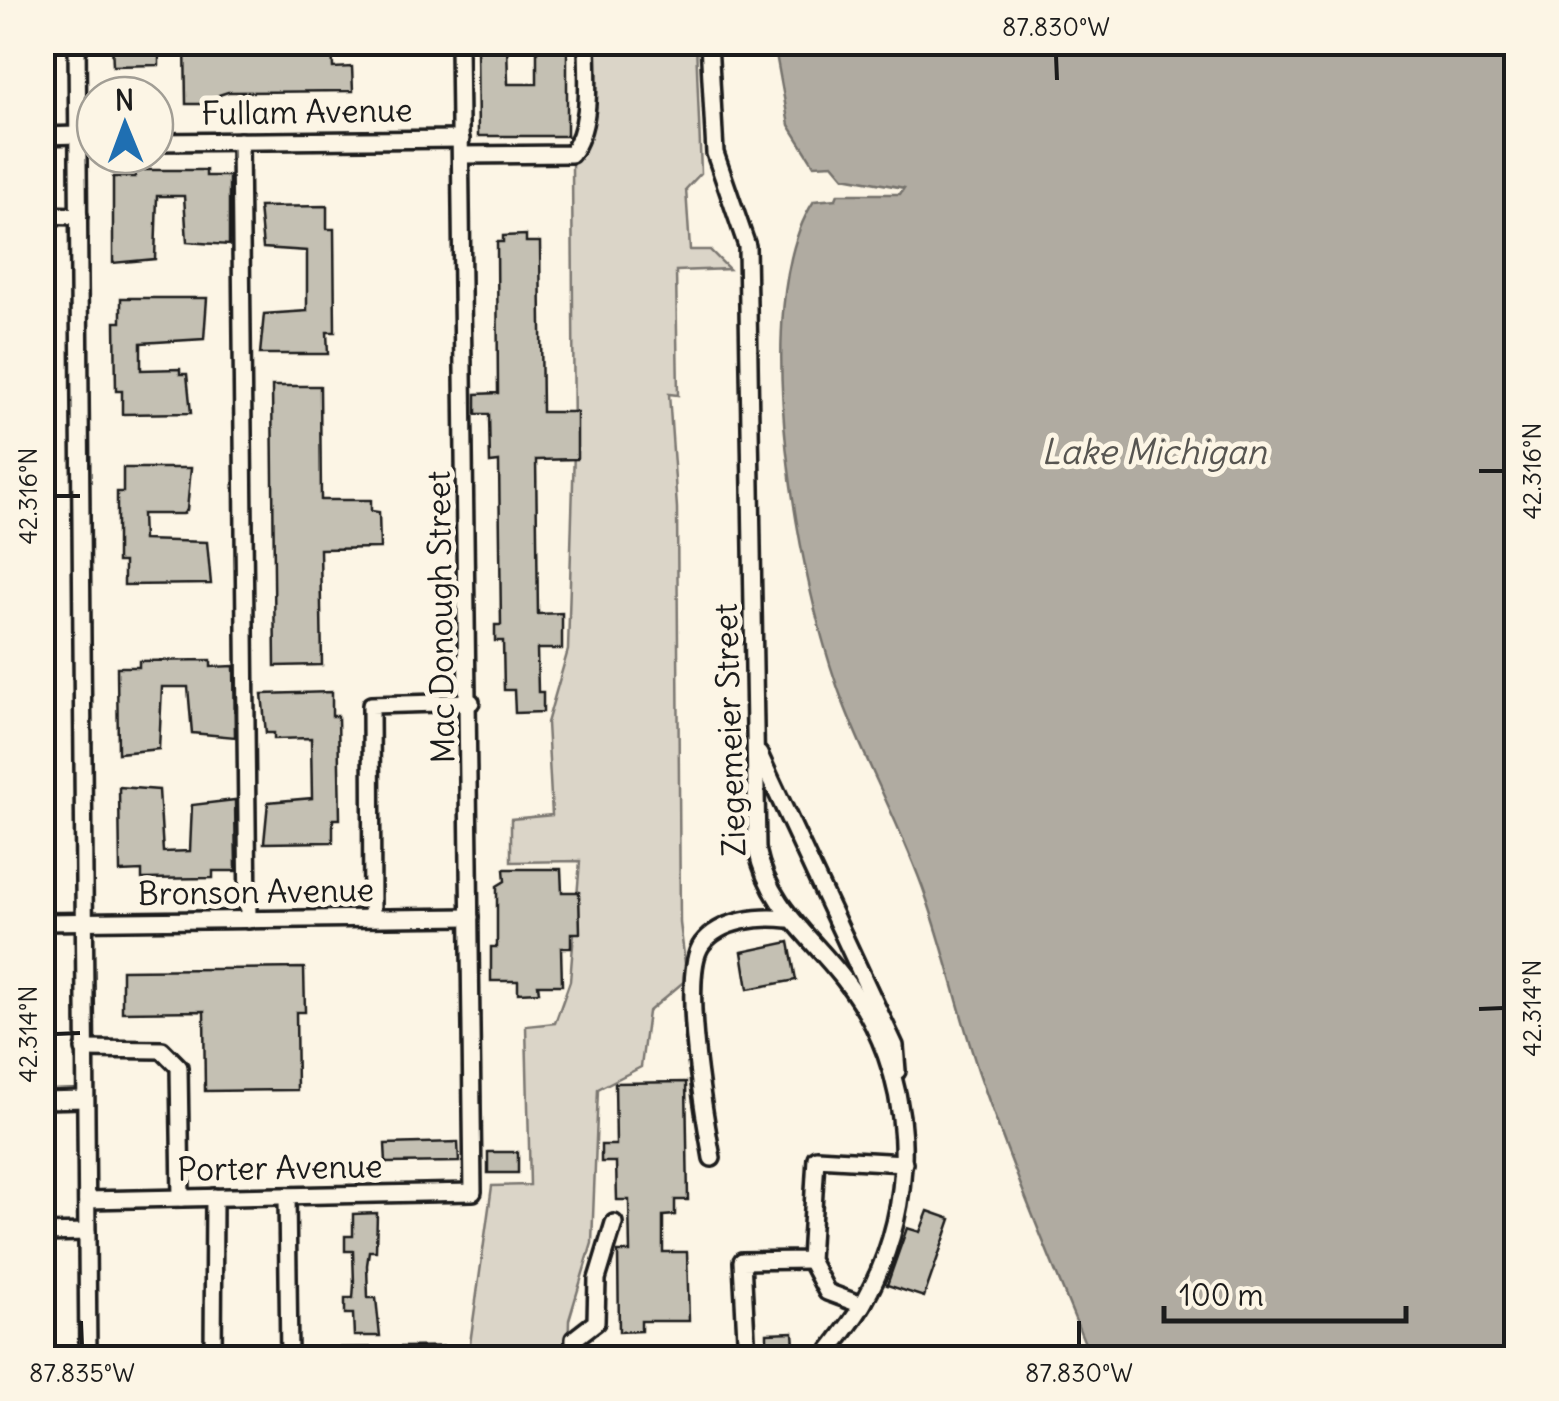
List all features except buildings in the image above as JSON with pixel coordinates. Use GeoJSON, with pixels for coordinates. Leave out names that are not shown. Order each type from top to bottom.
{"type":"FeatureCollection","features":[{"type":"Feature","properties":{"kind":"street"},"geometry":{"type":"LineString","coordinates":[[76,42],[79,75]]}},
{"type":"Feature","properties":{"kind":"street","name":"Mac Donough Street"},"geometry":{"type":"LineString","coordinates":[[459,42],[473,1192]]}},
{"type":"Feature","properties":{"kind":"street","name":"Fullam Avenue"},"geometry":{"type":"LineString","coordinates":[[175,142],[461,147],[571,154],[579,143],[587,104],[587,42]]}},
{"type":"Feature","properties":{"kind":"street","name":"Ziegemeier Street"},"geometry":{"type":"LineString","coordinates":[[709,42],[715,152],[747,246],[757,849],[772,896],[859,1001],[877,1034],[898,1101],[904,1163],[893,1232],[862,1305],[824,1358]]}},
{"type":"Feature","properties":{"kind":"street"},"geometry":{"type":"LineString","coordinates":[[42,136],[75,140]]}},
{"type":"Feature","properties":{"kind":"street"},"geometry":{"type":"LineString","coordinates":[[240,141],[248,920]]}},
{"type":"Feature","properties":{"kind":"street"},"geometry":{"type":"LineString","coordinates":[[82,175],[82,922],[88,1358]]}},
{"type":"Feature","properties":{"kind":"street"},"geometry":{"type":"LineString","coordinates":[[42,215],[79,216]]}},
{"type":"Feature","properties":{"kind":"street"},"geometry":{"type":"LineString","coordinates":[[372,918],[371,705],[470,702]]}},
{"type":"Feature","properties":{"kind":"street"},"geometry":{"type":"LineString","coordinates":[[755,746],[895,1046],[898,1101]]}},
{"type":"Feature","properties":{"kind":"street"},"geometry":{"type":"LineString","coordinates":[[712,1158],[696,1072],[695,960],[703,942],[728,926],[761,916],[788,920]]}},
{"type":"Feature","properties":{"kind":"street","name":"Bronson Avenue"},"geometry":{"type":"LineString","coordinates":[[42,922],[470,917]]}},
{"type":"Feature","properties":{"kind":"street"},"geometry":{"type":"LineString","coordinates":[[84,1048],[162,1050],[179,1066],[181,1198]]}},
{"type":"Feature","properties":{"kind":"street"},"geometry":{"type":"LineString","coordinates":[[42,1100],[85,1100]]}},
{"type":"Feature","properties":{"kind":"street"},"geometry":{"type":"LineString","coordinates":[[862,1305],[828,1292],[810,1260],[816,1158],[904,1163]]}},
{"type":"Feature","properties":{"kind":"street","name":"Porter Avenue"},"geometry":{"type":"LineString","coordinates":[[87,1200],[473,1192]]}},
{"type":"Feature","properties":{"kind":"street"},"geometry":{"type":"LineString","coordinates":[[287,1196],[289,1358]]}},
{"type":"Feature","properties":{"kind":"street"},"geometry":{"type":"LineString","coordinates":[[213,1358],[214,1197]]}},
{"type":"Feature","properties":{"kind":"street"},"geometry":{"type":"LineString","coordinates":[[574,1358],[574,1339],[596,1322],[597,1278],[614,1223]]}},
{"type":"Feature","properties":{"kind":"street"},"geometry":{"type":"LineString","coordinates":[[42,1233],[87,1232]]}},
{"type":"Feature","properties":{"kind":"street"},"geometry":{"type":"LineString","coordinates":[[747,1358],[742,1261],[810,1260]]}},
{"type":"Feature","properties":{"kind":"street"},"geometry":{"type":"LineString","coordinates":[[298,1358],[461,1356]]}},
{"type":"Feature","properties":{"kind":"shaded area"},"geometry":{"type":"Polygon","coordinates":[[[596,43],[696,43],[701,173],[686,189],[690,250],[710,250],[729,269],[676,271],[678,395],[669,394],[677,508],[680,923],[687,979],[648,1012],[641,1067],[598,1089],[592,1243],[569,1320],[568,1358],[468,1358],[492,1186],[530,1185],[526,1026],[555,1023],[570,981],[580,861],[511,862],[511,819],[552,815],[547,723],[568,650],[574,450],[572,166],[593,126],[596,43]]]}},
{"type":"Feature","properties":{"kind":"water","name":"Lake Michigan"},"geometry":{"type":"Polygon","coordinates":[[[774,43],[1516,43],[1516,1358],[1091,1358],[991,1107],[917,872],[843,702],[811,592],[786,449],[782,376],[783,308],[794,248],[814,201],[836,199],[838,194],[900,194],[904,188],[844,177],[833,164],[814,165],[789,125],[774,43]]]}}]}
